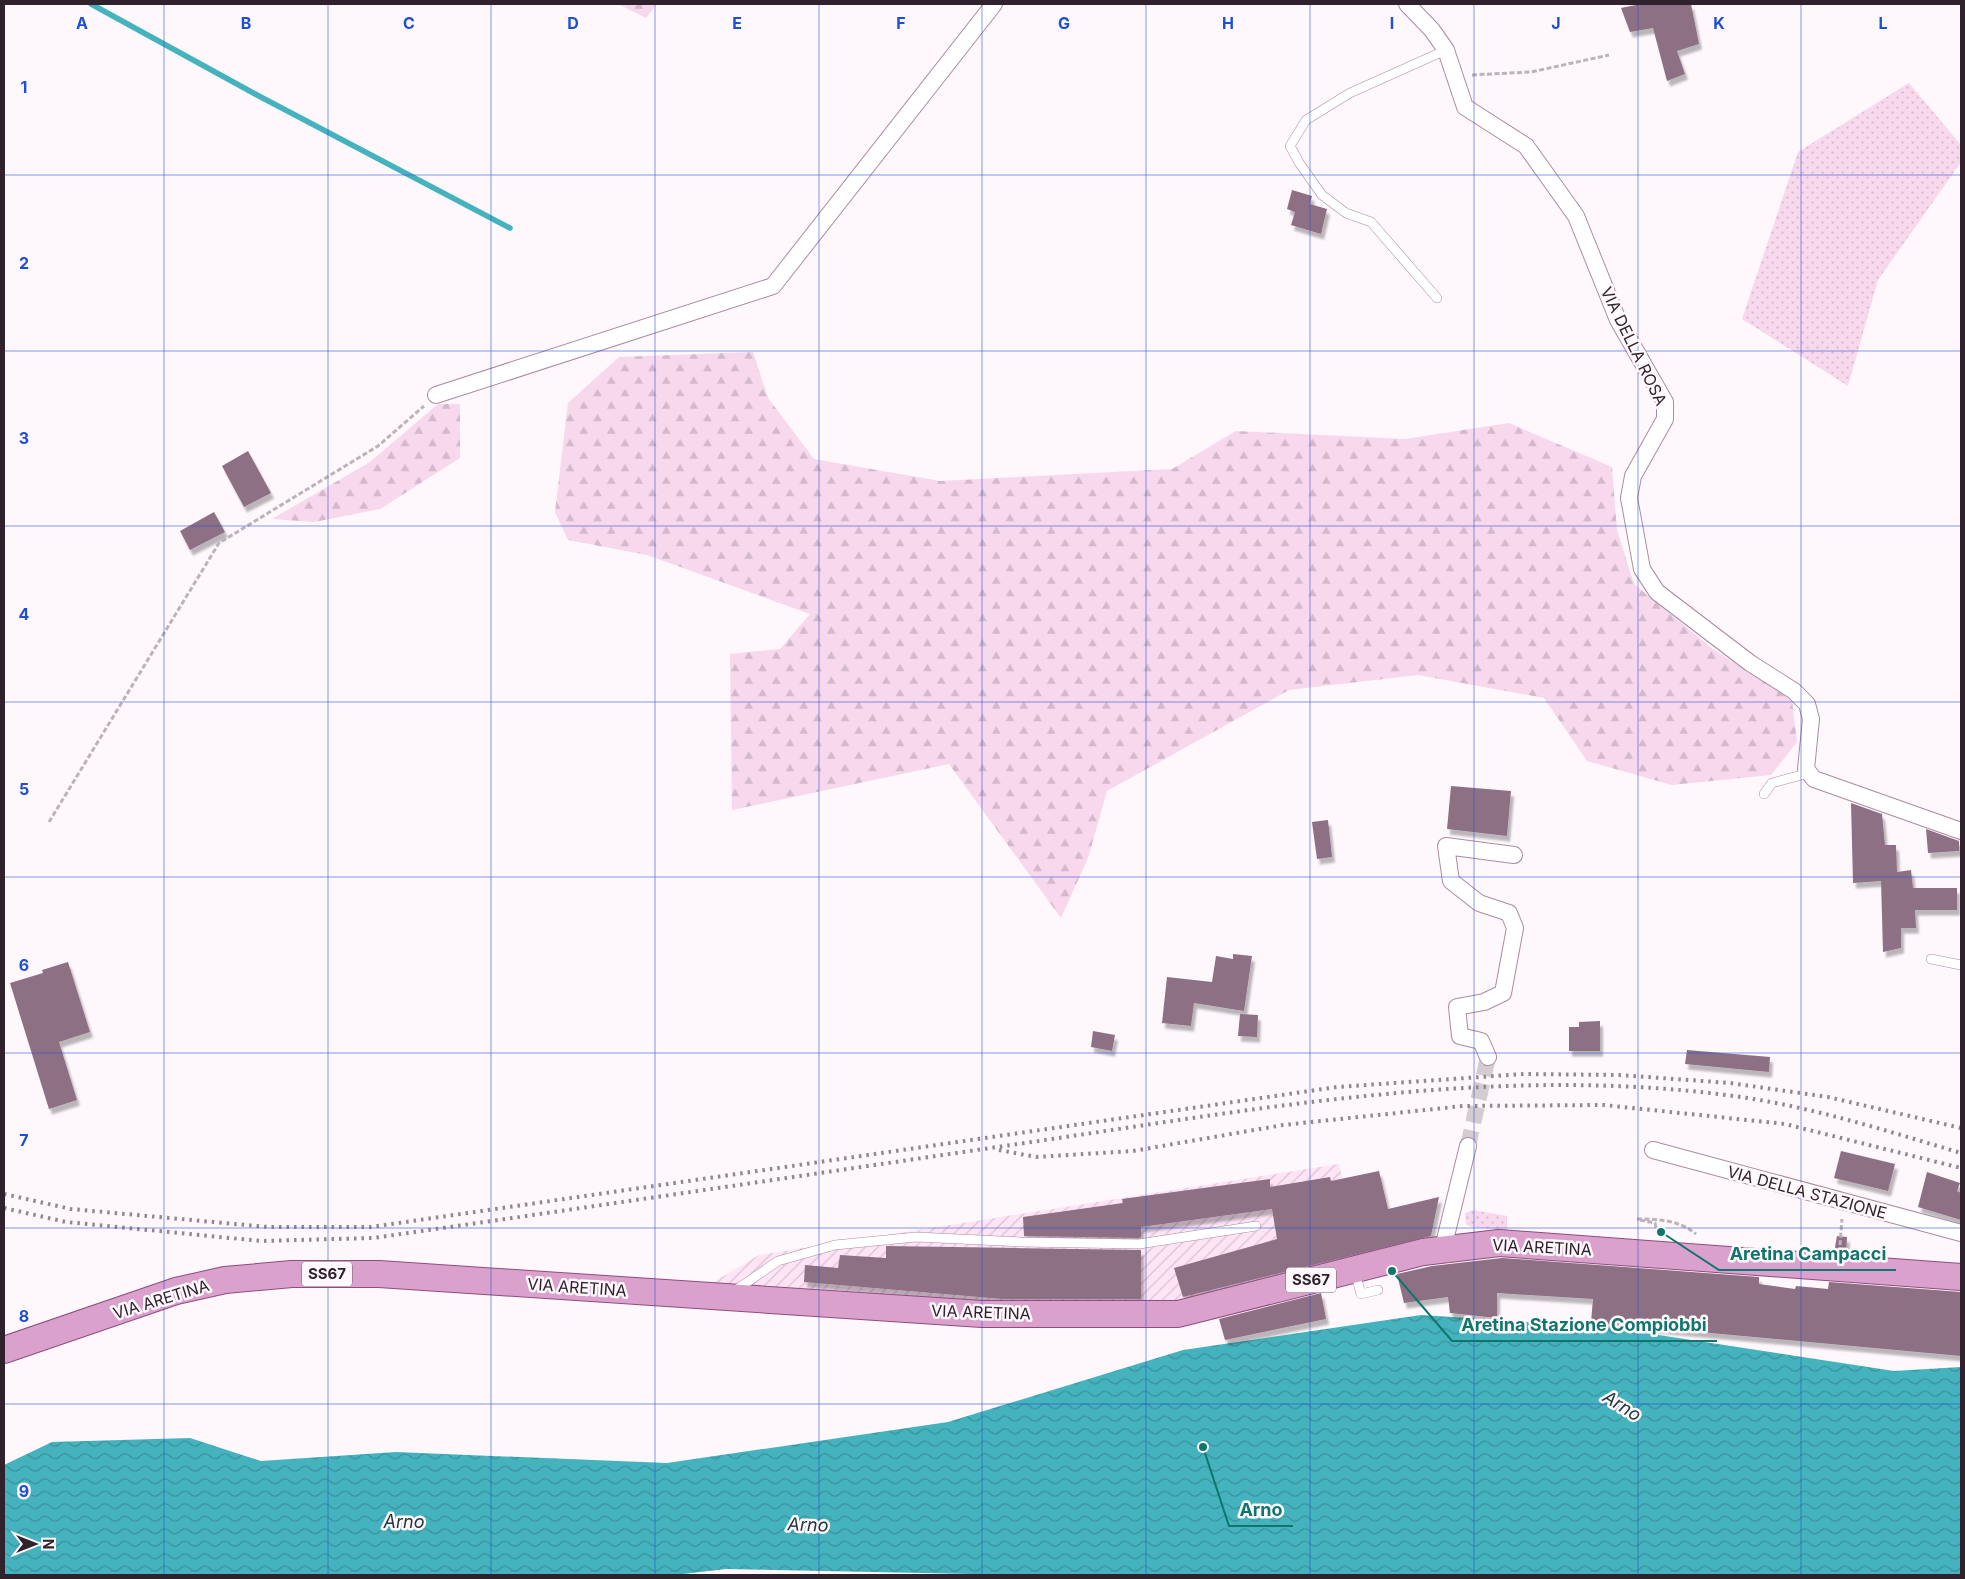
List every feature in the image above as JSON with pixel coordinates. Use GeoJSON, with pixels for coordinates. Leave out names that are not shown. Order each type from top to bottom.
{"type":"FeatureCollection","features":[{"type":"Feature","properties":{"kind":"main road","name":"VIA ARETINA"},"geometry":{"type":"LineString","coordinates":[[4,1350],[176,1291],[225,1280],[292,1274],[379,1274],[982,1314],[1195,1314],[1443,1248],[1499,1243],[1961,1278]]}},
{"type":"Feature","properties":{"kind":"street"},"geometry":{"type":"LineString","coordinates":[[436,395],[773,286],[994,4]]}},
{"type":"Feature","properties":{"kind":"street","name":"VIA DELLA ROSA"},"geometry":{"type":"LineString","coordinates":[[1407,4],[1432,30],[1446,50],[1465,107],[1526,146],[1576,216],[1618,320],[1664,402],[1666,420],[1633,476],[1629,498],[1642,569],[1657,592],[1750,664],[1794,691],[1807,704],[1810,719],[1806,769],[1809,773]]}},
{"type":"Feature","properties":{"kind":"street"},"geometry":{"type":"LineString","coordinates":[[1809,773],[1814,779],[1961,831]]}},
{"type":"Feature","properties":{"kind":"street"},"geometry":{"type":"LineString","coordinates":[[1488,1057],[1481,1041],[1460,1036],[1457,1007],[1484,1002],[1504,993],[1515,928],[1509,913],[1479,902],[1451,882],[1446,846],[1514,855]]}},
{"type":"Feature","properties":{"kind":"street"},"geometry":{"type":"LineString","coordinates":[[1443,1248],[1468,1146]]}},
{"type":"Feature","properties":{"kind":"street","name":"VIA DELLA STAZIONE"},"geometry":{"type":"LineString","coordinates":[[1653,1150],[1961,1233]]}},
{"type":"Feature","properties":{"kind":"lane"},"geometry":{"type":"LineString","coordinates":[[1437,298],[1370,222],[1346,213],[1322,195],[1290,146],[1306,120],[1350,93],[1446,50]]}},
{"type":"Feature","properties":{"kind":"lane"},"geometry":{"type":"LineString","coordinates":[[1764,794],[1772,783],[1809,773]]}},
{"type":"Feature","properties":{"kind":"lane"},"geometry":{"type":"LineString","coordinates":[[1931,959],[1961,965]]}},
{"type":"Feature","properties":{"kind":"lane"},"geometry":{"type":"LineString","coordinates":[[725,1297],[778,1261],[835,1245],[916,1237],[1021,1242],[1139,1244],[1256,1226]]}},
{"type":"Feature","properties":{"kind":"lane"},"geometry":{"type":"LineString","coordinates":[[1355,1270],[1361,1294],[1378,1290]]}},
{"type":"Feature","properties":{"kind":"path"},"geometry":{"type":"LineString","coordinates":[[1454,76],[1531,72],[1609,55]]}},
{"type":"Feature","properties":{"kind":"path"},"geometry":{"type":"LineString","coordinates":[[49,822],[219,542],[378,446],[436,395]]}},
{"type":"Feature","properties":{"kind":"path"},"geometry":{"type":"LineString","coordinates":[[1657,1232],[1655,1223],[1637,1219],[1670,1221],[1687,1226],[1696,1234]]}},
{"type":"Feature","properties":{"kind":"path"},"geometry":{"type":"LineString","coordinates":[[1840,1244],[1842,1225]]}},
{"type":"Feature","properties":{"kind":"shaded area"},"geometry":{"type":"Polygon","coordinates":[[[1339,1164],[1365,1277],[1171,1328],[673,1306],[759,1255],[1339,1164]]]}},
{"type":"Feature","properties":{"kind":"green space"},"geometry":{"type":"Polygon","coordinates":[[[618,4],[657,4],[646,18],[618,4]]]}},
{"type":"Feature","properties":{"kind":"green space"},"geometry":{"type":"Polygon","coordinates":[[[1909,83],[1961,145],[1961,162],[1878,280],[1848,386],[1742,319],[1798,152],[1909,83]]]}},
{"type":"Feature","properties":{"kind":"green space"},"geometry":{"type":"Polygon","coordinates":[[[753,352],[768,398],[814,459],[940,481],[1172,469],[1236,431],[1405,439],[1509,423],[1612,467],[1617,530],[1634,584],[1713,649],[1792,700],[1797,742],[1771,775],[1672,785],[1587,761],[1544,698],[1418,675],[1289,690],[1107,791],[1088,858],[1061,918],[949,764],[732,810],[730,654],[780,649],[810,614],[647,555],[568,540],[555,512],[568,403],[619,357],[753,352]]]}},
{"type":"Feature","properties":{"kind":"green space"},"geometry":{"type":"Polygon","coordinates":[[[438,404],[460,404],[460,458],[380,509],[314,522],[272,519],[370,462],[438,404]]]}},
{"type":"Feature","properties":{"kind":"green space"},"geometry":{"type":"Polygon","coordinates":[[[1473,1210],[1507,1216],[1507,1230],[1471,1227],[1466,1224],[1465,1213],[1473,1210]]]}},
{"type":"Feature","properties":{"kind":"water","name":"Arno"},"geometry":{"type":"Polygon","coordinates":[[[1421,1315],[1606,1327],[1894,1371],[1961,1367],[1961,1575],[1022,1575],[726,1569],[675,1575],[4,1575],[4,1465],[52,1442],[190,1438],[261,1461],[396,1452],[667,1463],[948,1422],[1183,1350],[1421,1315]]]}},
{"type":"Feature","properties":{"kind":"building"},"geometry":{"type":"Polygon","coordinates":[[[1641,4],[1691,4],[1699,44],[1677,51],[1685,74],[1667,81],[1653,28],[1630,32],[1621,8],[1641,4]]]}},
{"type":"Feature","properties":{"kind":"building"},"geometry":{"type":"Polygon","coordinates":[[[1292,190],[1312,196],[1310,204],[1327,209],[1321,234],[1291,225],[1295,212],[1287,209],[1292,190]]]}},
{"type":"Feature","properties":{"kind":"building"},"geometry":{"type":"Polygon","coordinates":[[[248,451],[271,493],[244,507],[222,466],[248,451]]]}},
{"type":"Feature","properties":{"kind":"building"},"geometry":{"type":"Polygon","coordinates":[[[214,512],[225,532],[190,550],[180,531],[214,512]]]}},
{"type":"Feature","properties":{"kind":"building"},"geometry":{"type":"Polygon","coordinates":[[[1451,786],[1511,791],[1507,836],[1447,829],[1451,786]]]}},
{"type":"Feature","properties":{"kind":"building"},"geometry":{"type":"Polygon","coordinates":[[[1851,803],[1882,814],[1885,845],[1896,845],[1897,872],[1911,870],[1913,888],[1957,888],[1957,910],[1915,910],[1916,928],[1901,928],[1901,948],[1883,952],[1881,881],[1853,883],[1851,803]]]}},
{"type":"Feature","properties":{"kind":"building"},"geometry":{"type":"Polygon","coordinates":[[[1328,820],[1332,857],[1317,859],[1312,822],[1328,820]]]}},
{"type":"Feature","properties":{"kind":"building"},"geometry":{"type":"Polygon","coordinates":[[[1926,829],[1959,841],[1959,851],[1928,853],[1926,829]]]}},
{"type":"Feature","properties":{"kind":"building"},"geometry":{"type":"Polygon","coordinates":[[[1233,954],[1252,956],[1244,1011],[1194,1003],[1191,1026],[1162,1023],[1167,977],[1212,982],[1216,956],[1233,959],[1233,954]]]}},
{"type":"Feature","properties":{"kind":"building"},"geometry":{"type":"Polygon","coordinates":[[[68,962],[90,1032],[59,1042],[77,1100],[49,1109],[10,983],[43,973],[42,970],[68,962]]]}},
{"type":"Feature","properties":{"kind":"building"},"geometry":{"type":"Polygon","coordinates":[[[1240,1014],[1258,1015],[1257,1037],[1238,1036],[1240,1014]]]}},
{"type":"Feature","properties":{"kind":"building"},"geometry":{"type":"Polygon","coordinates":[[[1600,1021],[1600,1051],[1569,1051],[1569,1027],[1579,1027],[1579,1022],[1600,1021]]]}},
{"type":"Feature","properties":{"kind":"building"},"geometry":{"type":"Polygon","coordinates":[[[1093,1031],[1115,1035],[1112,1051],[1091,1047],[1093,1031]]]}},
{"type":"Feature","properties":{"kind":"building"},"geometry":{"type":"Polygon","coordinates":[[[1687,1050],[1770,1057],[1769,1072],[1685,1064],[1687,1050]]]}},
{"type":"Feature","properties":{"kind":"building"},"geometry":{"type":"Polygon","coordinates":[[[1841,1151],[1895,1164],[1888,1191],[1834,1178],[1841,1151]]]}},
{"type":"Feature","properties":{"kind":"building"},"geometry":{"type":"Polygon","coordinates":[[[1379,1171],[1388,1209],[1439,1197],[1431,1236],[1183,1297],[1174,1268],[1277,1239],[1272,1209],[1141,1227],[1141,1237],[1139,1238],[1024,1236],[1023,1217],[1123,1203],[1122,1199],[1270,1179],[1270,1187],[1330,1177],[1331,1181],[1379,1171]]]}},
{"type":"Feature","properties":{"kind":"building"},"geometry":{"type":"Polygon","coordinates":[[[1927,1172],[1960,1183],[1957,1191],[1961,1193],[1961,1220],[1918,1207],[1927,1172]]]}},
{"type":"Feature","properties":{"kind":"building"},"geometry":{"type":"Polygon","coordinates":[[[1837,1236],[1847,1237],[1846,1254],[1834,1253],[1837,1236]]]}},
{"type":"Feature","properties":{"kind":"building"},"geometry":{"type":"Polygon","coordinates":[[[886,1246],[1141,1250],[1141,1299],[1002,1299],[804,1282],[805,1265],[838,1268],[840,1255],[886,1258],[886,1246]]]}},
{"type":"Feature","properties":{"kind":"building"},"geometry":{"type":"Polygon","coordinates":[[[1502,1258],[1759,1277],[1759,1284],[1795,1289],[1796,1286],[1828,1289],[1829,1282],[1961,1292],[1961,1356],[1591,1322],[1593,1299],[1497,1293],[1497,1318],[1450,1313],[1448,1297],[1404,1303],[1397,1274],[1432,1266],[1502,1258]]]}},
{"type":"Feature","properties":{"kind":"building"},"geometry":{"type":"Polygon","coordinates":[[[1321,1293],[1326,1319],[1225,1340],[1219,1319],[1321,1293]]]}},
{"type":"Feature","properties":{"kind":"waterway"},"geometry":{"type":"LineString","coordinates":[[91,4],[257,95],[510,228]]}},
{"type":"Feature","properties":{"kind":"tunnel"},"geometry":{"type":"LineString","coordinates":[[1468,1146],[1488,1057]]}},
{"type":"Feature","properties":{"kind":"railway"},"geometry":{"type":"LineString","coordinates":[[4,1194],[71,1209],[268,1227],[371,1227],[1337,1087],[1524,1074],[1619,1075],[1730,1083],[1828,1097],[1961,1128]]}},
{"type":"Feature","properties":{"kind":"railway"},"geometry":{"type":"LineString","coordinates":[[4,1208],[66,1222],[261,1241],[373,1238],[1273,1107],[1364,1096],[1454,1089],[1545,1085],[1636,1087],[1756,1099],[1845,1119],[1961,1153]]}},
{"type":"Feature","properties":{"kind":"railway"},"geometry":{"type":"LineString","coordinates":[[999,1150],[1036,1157],[1133,1151],[1283,1125],[1463,1106],[1604,1105],[1785,1124],[1961,1168]]}},
{"type":"Feature","properties":{"kind":"place","name":"Aretina Campacci"},"geometry":{"type":"Point","coordinates":[1661,1232]}},
{"type":"Feature","properties":{"kind":"place","name":"Aretina Stazione Compiobbi"},"geometry":{"type":"Point","coordinates":[1392,1271]}},
{"type":"Feature","properties":{"kind":"place","name":"Arno"},"geometry":{"type":"Point","coordinates":[1203,1447]}}]}
